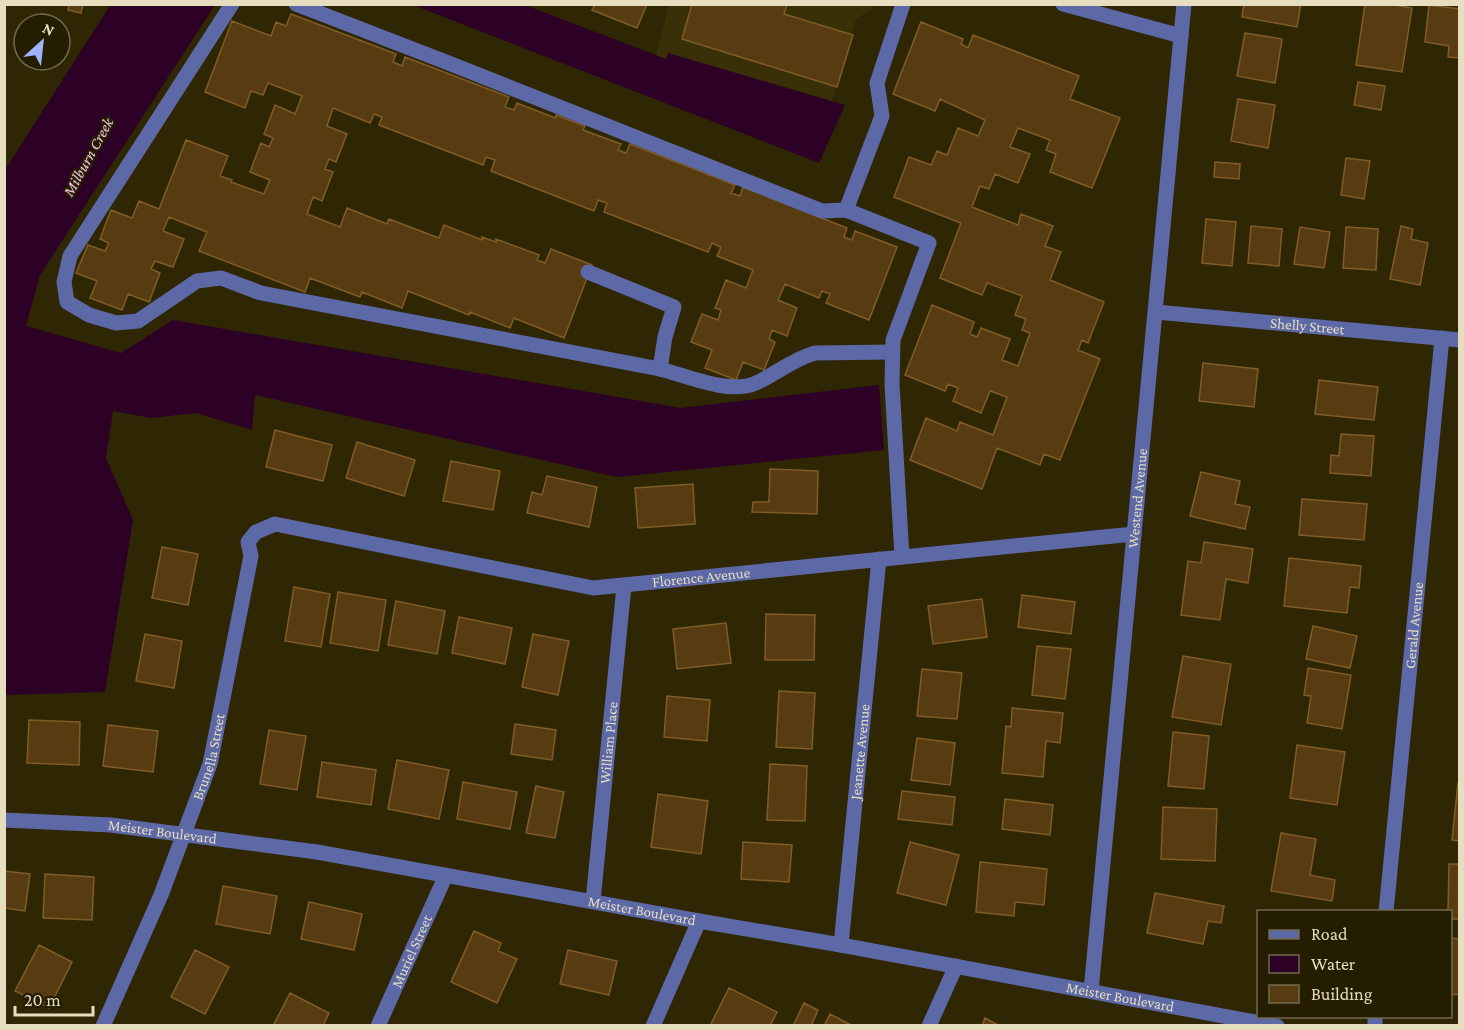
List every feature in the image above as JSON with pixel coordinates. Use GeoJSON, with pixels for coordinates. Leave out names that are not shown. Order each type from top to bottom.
{"type":"FeatureCollection","features":[{"type":"Feature","properties":{"kind":"street"},"geometry":{"type":"LineString","coordinates":[[232,4],[70,256],[64,282],[67,302],[89,315],[116,323],[138,321],[197,281],[221,278],[261,293],[660,369],[723,387],[754,384],[805,356],[815,353],[892,352]]}},
{"type":"Feature","properties":{"kind":"street"},"geometry":{"type":"LineString","coordinates":[[296,4],[822,211],[846,210],[929,243],[893,340],[892,384],[902,557]]}},
{"type":"Feature","properties":{"kind":"street"},"geometry":{"type":"LineString","coordinates":[[846,210],[882,116],[878,83],[903,4]]}},
{"type":"Feature","properties":{"kind":"street"},"geometry":{"type":"LineString","coordinates":[[1063,4],[1181,36]]}},
{"type":"Feature","properties":{"kind":"street","name":"Westend Avenue"},"geometry":{"type":"LineString","coordinates":[[1091,991],[1184,4]]}},
{"type":"Feature","properties":{"kind":"street"},"geometry":{"type":"LineString","coordinates":[[588,272],[674,307],[665,337],[660,369]]}},
{"type":"Feature","properties":{"kind":"street","name":"Shelly Street"},"geometry":{"type":"LineString","coordinates":[[1156,312],[1460,340]]}},
{"type":"Feature","properties":{"kind":"street","name":"Gerald Avenue"},"geometry":{"type":"LineString","coordinates":[[1386,910],[1442,338]]}},
{"type":"Feature","properties":{"kind":"street","name":"Florence Avenue"},"geometry":{"type":"LineString","coordinates":[[275,524],[593,588],[1134,534]]}},
{"type":"Feature","properties":{"kind":"street","name":"Brunella Street"},"geometry":{"type":"LineString","coordinates":[[104,1026],[162,895],[210,764],[250,556],[248,542],[256,532],[275,524]]}},
{"type":"Feature","properties":{"kind":"street","name":"Jeanette Avenue"},"geometry":{"type":"LineString","coordinates":[[841,945],[879,560]]}},
{"type":"Feature","properties":{"kind":"street","name":"William Place"},"geometry":{"type":"LineString","coordinates":[[593,901],[624,586]]}},
{"type":"Feature","properties":{"kind":"street","name":"Meister Boulevard"},"geometry":{"type":"LineString","coordinates":[[4,820],[111,825],[317,852],[841,945],[1277,1026]]}},
{"type":"Feature","properties":{"kind":"street","name":"Muriel Street"},"geometry":{"type":"LineString","coordinates":[[378,1026],[446,875]]}},
{"type":"Feature","properties":{"kind":"street"},"geometry":{"type":"LineString","coordinates":[[653,1026],[699,921]]}},
{"type":"Feature","properties":{"kind":"street"},"geometry":{"type":"LineString","coordinates":[[929,1026],[956,966]]}},
{"type":"Feature","properties":{"kind":"shaded area"},"geometry":{"type":"Polygon","coordinates":[[[669,5],[873,5],[872,9],[856,19],[832,101],[845,105],[669,54],[666,59],[656,55],[669,5]]]}},
{"type":"Feature","properties":{"kind":"water","name":"Milburn Creek"},"geometry":{"type":"Polygon","coordinates":[[[111,4],[215,5],[40,275],[26,326],[121,353],[173,320],[681,408],[879,385],[884,450],[617,477],[255,395],[252,430],[196,413],[151,418],[113,411],[106,458],[133,520],[105,692],[5,695],[5,170],[68,72],[72,72],[72,65],[111,4]]]}},
{"type":"Feature","properties":{"kind":"water"},"geometry":{"type":"Polygon","coordinates":[[[413,5],[525,5],[666,59],[668,53],[845,105],[819,163],[413,5]]]}},
{"type":"Feature","properties":{"kind":"building"},"geometry":{"type":"Polygon","coordinates":[[[69,4],[83,4],[81,13],[68,10],[69,4]]]}},
{"type":"Feature","properties":{"kind":"building"},"geometry":{"type":"Polygon","coordinates":[[[595,4],[647,4],[637,28],[592,10],[595,4]]]}},
{"type":"Feature","properties":{"kind":"building"},"geometry":{"type":"Polygon","coordinates":[[[692,4],[787,4],[784,14],[853,35],[837,87],[682,39],[692,4]]]}},
{"type":"Feature","properties":{"kind":"building"},"geometry":{"type":"Polygon","coordinates":[[[1244,4],[1301,4],[1297,27],[1242,17],[1244,4]]]}},
{"type":"Feature","properties":{"kind":"building"},"geometry":{"type":"Polygon","coordinates":[[[1365,4],[1389,4],[1412,8],[1402,72],[1356,65],[1365,4]]]}},
{"type":"Feature","properties":{"kind":"building"},"geometry":{"type":"Polygon","coordinates":[[[1429,5],[1460,9],[1460,58],[1448,57],[1449,46],[1425,42],[1429,5]]]}},
{"type":"Feature","properties":{"kind":"building"},"geometry":{"type":"Polygon","coordinates":[[[291,14],[396,54],[393,62],[402,66],[405,57],[509,97],[505,107],[514,110],[517,103],[555,118],[556,115],[585,126],[583,130],[621,144],[618,150],[626,153],[630,144],[735,185],[731,193],[740,196],[743,187],[847,228],[844,237],[852,240],[855,231],[897,247],[869,320],[826,303],[830,294],[822,291],[819,298],[785,284],[778,300],[797,308],[787,336],[772,330],[769,339],[775,342],[764,370],[743,362],[736,380],[705,368],[712,350],[691,342],[702,314],[718,320],[721,310],[715,308],[726,280],[746,288],[753,270],[717,256],[721,247],[712,243],[708,252],[604,212],[607,203],[598,200],[594,211],[491,171],[495,160],[486,157],[483,165],[379,125],[382,117],[374,114],[370,123],[333,108],[327,126],[347,134],[336,162],[329,159],[325,169],[333,172],[322,201],[313,197],[307,214],[340,227],[347,208],[387,224],[389,219],[439,238],[444,225],[482,240],[482,237],[496,242],[496,239],[539,255],[537,260],[545,263],[551,249],[592,265],[564,338],[514,318],[510,328],[408,291],[402,308],[362,292],[360,297],[310,278],[305,292],[199,251],[207,232],[169,217],[163,231],[184,239],[173,267],[155,261],[151,269],[160,273],[149,302],[128,294],[122,310],[90,298],[97,281],[76,273],[88,245],[105,251],[109,243],[100,239],[111,210],[132,218],[139,201],[159,209],[186,140],[228,156],[220,176],[264,194],[270,180],[250,172],[261,143],[269,147],[273,138],[264,134],[275,105],[295,114],[302,96],[268,83],[263,95],[251,91],[245,108],[205,92],[232,21],[271,36],[276,22],[286,26],[291,14]]]}},
{"type":"Feature","properties":{"kind":"building"},"geometry":{"type":"Polygon","coordinates":[[[921,22],[963,39],[961,44],[968,48],[973,35],[1079,76],[1070,99],[1120,118],[1092,188],[1050,172],[1056,154],[1046,150],[1050,140],[1018,128],[1010,147],[1030,154],[1018,183],[995,174],[989,189],[980,186],[972,207],[1018,225],[1021,214],[1053,226],[1045,246],[1061,252],[1050,280],[1104,302],[1088,343],[1082,340],[1078,350],[1100,359],[1060,460],[1044,454],[1040,465],[997,448],[982,489],[910,460],[926,418],[957,431],[960,422],[993,435],[1007,397],[990,391],[981,413],[953,401],[958,388],[948,384],[945,391],[905,375],[932,305],[974,322],[970,334],[977,337],[981,328],[1010,339],[1002,360],[1018,366],[1030,333],[1022,330],[1026,319],[1015,315],[1022,296],[987,283],[982,295],[940,278],[961,223],[894,197],[909,157],[931,165],[937,151],[947,155],[958,128],[978,136],[985,120],[940,99],[935,111],[893,94],[921,22]]]}},
{"type":"Feature","properties":{"kind":"building"},"geometry":{"type":"Polygon","coordinates":[[[1245,33],[1282,39],[1275,83],[1237,76],[1245,33]]]}},
{"type":"Feature","properties":{"kind":"building"},"geometry":{"type":"Polygon","coordinates":[[[1358,82],[1385,86],[1381,110],[1354,105],[1358,82]]]}},
{"type":"Feature","properties":{"kind":"building"},"geometry":{"type":"Polygon","coordinates":[[[1238,99],[1275,105],[1268,148],[1231,141],[1238,99]]]}},
{"type":"Feature","properties":{"kind":"building"},"geometry":{"type":"Polygon","coordinates":[[[1346,158],[1370,161],[1364,199],[1341,195],[1346,158]]]}},
{"type":"Feature","properties":{"kind":"building"},"geometry":{"type":"Polygon","coordinates":[[[1215,162],[1240,164],[1239,179],[1214,177],[1215,162]]]}},
{"type":"Feature","properties":{"kind":"building"},"geometry":{"type":"Polygon","coordinates":[[[1206,219],[1236,222],[1232,266],[1202,263],[1206,219]]]}},
{"type":"Feature","properties":{"kind":"building"},"geometry":{"type":"Polygon","coordinates":[[[1251,226],[1282,229],[1279,266],[1248,263],[1251,226]]]}},
{"type":"Feature","properties":{"kind":"building"},"geometry":{"type":"Polygon","coordinates":[[[1401,226],[1413,229],[1411,239],[1428,243],[1420,285],[1390,279],[1401,226]]]}},
{"type":"Feature","properties":{"kind":"building"},"geometry":{"type":"Polygon","coordinates":[[[1300,227],[1330,232],[1324,268],[1294,264],[1300,227]]]}},
{"type":"Feature","properties":{"kind":"building"},"geometry":{"type":"Polygon","coordinates":[[[1346,227],[1378,229],[1376,270],[1343,268],[1346,227]]]}},
{"type":"Feature","properties":{"kind":"building"},"geometry":{"type":"Polygon","coordinates":[[[1203,363],[1258,369],[1254,407],[1199,401],[1203,363]]]}},
{"type":"Feature","properties":{"kind":"building"},"geometry":{"type":"Polygon","coordinates":[[[1319,380],[1378,387],[1374,420],[1315,414],[1319,380]]]}},
{"type":"Feature","properties":{"kind":"building"},"geometry":{"type":"Polygon","coordinates":[[[275,430],[332,445],[323,481],[266,467],[275,430]]]}},
{"type":"Feature","properties":{"kind":"building"},"geometry":{"type":"Polygon","coordinates":[[[1341,434],[1374,436],[1371,476],[1330,473],[1331,455],[1339,456],[1341,434]]]}},
{"type":"Feature","properties":{"kind":"building"},"geometry":{"type":"Polygon","coordinates":[[[357,442],[415,460],[404,496],[346,478],[357,442]]]}},
{"type":"Feature","properties":{"kind":"building"},"geometry":{"type":"Polygon","coordinates":[[[451,461],[500,471],[493,510],[443,501],[451,461]]]}},
{"type":"Feature","properties":{"kind":"building"},"geometry":{"type":"Polygon","coordinates":[[[770,469],[818,471],[817,514],[752,512],[753,502],[769,502],[770,469]]]}},
{"type":"Feature","properties":{"kind":"building"},"geometry":{"type":"Polygon","coordinates":[[[1201,472],[1240,481],[1235,504],[1250,507],[1245,529],[1190,516],[1201,472]]]}},
{"type":"Feature","properties":{"kind":"building"},"geometry":{"type":"Polygon","coordinates":[[[547,476],[597,487],[589,527],[527,513],[532,492],[542,495],[547,476]]]}},
{"type":"Feature","properties":{"kind":"building"},"geometry":{"type":"Polygon","coordinates":[[[693,484],[695,524],[638,528],[635,488],[693,484]]]}},
{"type":"Feature","properties":{"kind":"building"},"geometry":{"type":"Polygon","coordinates":[[[1302,499],[1367,504],[1364,540],[1299,535],[1302,499]]]}},
{"type":"Feature","properties":{"kind":"building"},"geometry":{"type":"Polygon","coordinates":[[[1204,542],[1253,549],[1248,583],[1226,579],[1220,620],[1181,615],[1188,561],[1201,563],[1204,542]]]}},
{"type":"Feature","properties":{"kind":"building"},"geometry":{"type":"Polygon","coordinates":[[[162,547],[198,554],[188,605],[152,598],[162,547]]]}},
{"type":"Feature","properties":{"kind":"building"},"geometry":{"type":"Polygon","coordinates":[[[1289,558],[1361,566],[1359,588],[1350,587],[1347,613],[1284,606],[1289,558]]]}},
{"type":"Feature","properties":{"kind":"building"},"geometry":{"type":"Polygon","coordinates":[[[294,587],[330,594],[321,647],[285,641],[294,587]]]}},
{"type":"Feature","properties":{"kind":"building"},"geometry":{"type":"Polygon","coordinates":[[[338,592],[386,600],[378,651],[330,643],[338,592]]]}},
{"type":"Feature","properties":{"kind":"building"},"geometry":{"type":"Polygon","coordinates":[[[1022,595],[1075,602],[1071,634],[1018,627],[1022,595]]]}},
{"type":"Feature","properties":{"kind":"building"},"geometry":{"type":"Polygon","coordinates":[[[982,599],[987,637],[933,644],[928,606],[982,599]]]}},
{"type":"Feature","properties":{"kind":"building"},"geometry":{"type":"Polygon","coordinates":[[[396,601],[445,611],[437,654],[388,645],[396,601]]]}},
{"type":"Feature","properties":{"kind":"building"},"geometry":{"type":"Polygon","coordinates":[[[766,614],[815,615],[814,660],[765,660],[766,614]]]}},
{"type":"Feature","properties":{"kind":"building"},"geometry":{"type":"Polygon","coordinates":[[[459,617],[512,628],[505,664],[452,653],[459,617]]]}},
{"type":"Feature","properties":{"kind":"building"},"geometry":{"type":"Polygon","coordinates":[[[726,623],[731,663],[677,669],[673,629],[726,623]]]}},
{"type":"Feature","properties":{"kind":"building"},"geometry":{"type":"Polygon","coordinates":[[[1313,626],[1357,636],[1350,668],[1306,659],[1313,626]]]}},
{"type":"Feature","properties":{"kind":"building"},"geometry":{"type":"Polygon","coordinates":[[[145,634],[182,641],[174,688],[136,681],[145,634]]]}},
{"type":"Feature","properties":{"kind":"building"},"geometry":{"type":"Polygon","coordinates":[[[533,634],[569,641],[558,695],[522,687],[533,634]]]}},
{"type":"Feature","properties":{"kind":"building"},"geometry":{"type":"Polygon","coordinates":[[[1037,646],[1071,649],[1065,699],[1032,695],[1037,646]]]}},
{"type":"Feature","properties":{"kind":"building"},"geometry":{"type":"Polygon","coordinates":[[[1183,656],[1231,664],[1221,725],[1172,717],[1183,656]]]}},
{"type":"Feature","properties":{"kind":"building"},"geometry":{"type":"Polygon","coordinates":[[[1308,668],[1351,675],[1342,729],[1307,723],[1311,696],[1304,695],[1308,668]]]}},
{"type":"Feature","properties":{"kind":"building"},"geometry":{"type":"Polygon","coordinates":[[[922,669],[962,673],[957,719],[917,716],[922,669]]]}},
{"type":"Feature","properties":{"kind":"building"},"geometry":{"type":"Polygon","coordinates":[[[779,691],[815,693],[812,749],[776,747],[779,691]]]}},
{"type":"Feature","properties":{"kind":"building"},"geometry":{"type":"Polygon","coordinates":[[[667,696],[710,700],[707,741],[664,737],[667,696]]]}},
{"type":"Feature","properties":{"kind":"building"},"geometry":{"type":"Polygon","coordinates":[[[1012,708],[1063,713],[1060,743],[1046,741],[1043,777],[1002,773],[1006,726],[1011,727],[1012,708]]]}},
{"type":"Feature","properties":{"kind":"building"},"geometry":{"type":"Polygon","coordinates":[[[29,720],[80,722],[79,765],[27,763],[29,720]]]}},
{"type":"Feature","properties":{"kind":"building"},"geometry":{"type":"Polygon","coordinates":[[[515,724],[556,730],[552,760],[511,754],[515,724]]]}},
{"type":"Feature","properties":{"kind":"building"},"geometry":{"type":"Polygon","coordinates":[[[108,725],[158,731],[153,772],[103,766],[108,725]]]}},
{"type":"Feature","properties":{"kind":"building"},"geometry":{"type":"Polygon","coordinates":[[[269,730],[306,736],[297,790],[260,784],[269,730]]]}},
{"type":"Feature","properties":{"kind":"building"},"geometry":{"type":"Polygon","coordinates":[[[1173,732],[1209,736],[1204,789],[1168,786],[1173,732]]]}},
{"type":"Feature","properties":{"kind":"building"},"geometry":{"type":"Polygon","coordinates":[[[917,738],[955,743],[950,785],[911,780],[917,738]]]}},
{"type":"Feature","properties":{"kind":"building"},"geometry":{"type":"Polygon","coordinates":[[[1297,745],[1345,752],[1337,805],[1290,798],[1297,745]]]}},
{"type":"Feature","properties":{"kind":"building"},"geometry":{"type":"Polygon","coordinates":[[[397,760],[449,770],[439,819],[388,809],[397,760]]]}},
{"type":"Feature","properties":{"kind":"building"},"geometry":{"type":"Polygon","coordinates":[[[322,762],[376,770],[371,805],[317,797],[322,762]]]}},
{"type":"Feature","properties":{"kind":"building"},"geometry":{"type":"Polygon","coordinates":[[[770,764],[807,766],[805,821],[767,820],[770,764]]]}},
{"type":"Feature","properties":{"kind":"building"},"geometry":{"type":"Polygon","coordinates":[[[463,782],[517,792],[510,829],[457,819],[463,782]]]}},
{"type":"Feature","properties":{"kind":"building"},"geometry":{"type":"Polygon","coordinates":[[[1458,783],[1460,783],[1460,841],[1452,840],[1458,783]]]}},
{"type":"Feature","properties":{"kind":"building"},"geometry":{"type":"Polygon","coordinates":[[[536,786],[564,792],[555,838],[526,833],[536,786]]]}},
{"type":"Feature","properties":{"kind":"building"},"geometry":{"type":"Polygon","coordinates":[[[902,791],[955,797],[952,825],[898,819],[902,791]]]}},
{"type":"Feature","properties":{"kind":"building"},"geometry":{"type":"Polygon","coordinates":[[[658,794],[708,801],[701,854],[651,847],[658,794]]]}},
{"type":"Feature","properties":{"kind":"building"},"geometry":{"type":"Polygon","coordinates":[[[1005,799],[1053,805],[1050,835],[1002,829],[1005,799]]]}},
{"type":"Feature","properties":{"kind":"building"},"geometry":{"type":"Polygon","coordinates":[[[1163,807],[1217,809],[1215,861],[1161,859],[1163,807]]]}},
{"type":"Feature","properties":{"kind":"building"},"geometry":{"type":"Polygon","coordinates":[[[1281,833],[1316,839],[1310,875],[1335,880],[1332,901],[1271,891],[1281,833]]]}},
{"type":"Feature","properties":{"kind":"building"},"geometry":{"type":"Polygon","coordinates":[[[743,842],[792,845],[789,882],[741,879],[743,842]]]}},
{"type":"Feature","properties":{"kind":"building"},"geometry":{"type":"Polygon","coordinates":[[[910,842],[959,855],[946,905],[897,893],[910,842]]]}},
{"type":"Feature","properties":{"kind":"building"},"geometry":{"type":"Polygon","coordinates":[[[980,862],[1047,869],[1044,905],[1015,902],[1014,916],[976,912],[980,862]]]}},
{"type":"Feature","properties":{"kind":"building"},"geometry":{"type":"Polygon","coordinates":[[[1449,864],[1460,864],[1460,919],[1452,919],[1452,910],[1448,910],[1449,864]]]}},
{"type":"Feature","properties":{"kind":"building"},"geometry":{"type":"Polygon","coordinates":[[[4,871],[30,874],[25,911],[4,908],[4,871]]]}},
{"type":"Feature","properties":{"kind":"building"},"geometry":{"type":"Polygon","coordinates":[[[45,874],[94,877],[92,920],[43,918],[45,874]]]}},
{"type":"Feature","properties":{"kind":"building"},"geometry":{"type":"Polygon","coordinates":[[[223,886],[277,896],[270,934],[216,924],[223,886]]]}},
{"type":"Feature","properties":{"kind":"building"},"geometry":{"type":"Polygon","coordinates":[[[1155,893],[1224,906],[1221,923],[1208,921],[1203,944],[1147,933],[1155,893]]]}},
{"type":"Feature","properties":{"kind":"building"},"geometry":{"type":"Polygon","coordinates":[[[309,902],[362,914],[354,950],[301,939],[309,902]]]}},
{"type":"Feature","properties":{"kind":"building"},"geometry":{"type":"Polygon","coordinates":[[[474,931],[501,943],[498,951],[517,959],[497,1003],[451,982],[474,931]]]}},
{"type":"Feature","properties":{"kind":"building"},"geometry":{"type":"Polygon","coordinates":[[[1452,938],[1460,939],[1460,995],[1452,994],[1452,938]]]}},
{"type":"Feature","properties":{"kind":"building"},"geometry":{"type":"Polygon","coordinates":[[[39,945],[72,962],[49,1008],[15,991],[39,945]]]}},
{"type":"Feature","properties":{"kind":"building"},"geometry":{"type":"Polygon","coordinates":[[[195,950],[229,967],[205,1014],[171,997],[195,950]]]}},
{"type":"Feature","properties":{"kind":"building"},"geometry":{"type":"Polygon","coordinates":[[[568,950],[617,961],[609,995],[560,984],[568,950]]]}},
{"type":"Feature","properties":{"kind":"building"},"geometry":{"type":"Polygon","coordinates":[[[729,988],[777,1012],[770,1026],[710,1026],[729,988]]]}},
{"type":"Feature","properties":{"kind":"building"},"geometry":{"type":"Polygon","coordinates":[[[290,993],[329,1013],[323,1026],[273,1026],[290,993]]]}},
{"type":"Feature","properties":{"kind":"building"},"geometry":{"type":"Polygon","coordinates":[[[804,1003],[818,1010],[811,1026],[793,1026],[804,1003]]]}},
{"type":"Feature","properties":{"kind":"building"},"geometry":{"type":"Polygon","coordinates":[[[830,1014],[853,1026],[824,1026],[830,1014]]]}},
{"type":"Feature","properties":{"kind":"building"},"geometry":{"type":"Polygon","coordinates":[[[985,1018],[1000,1026],[982,1026],[985,1018]]]}}]}
